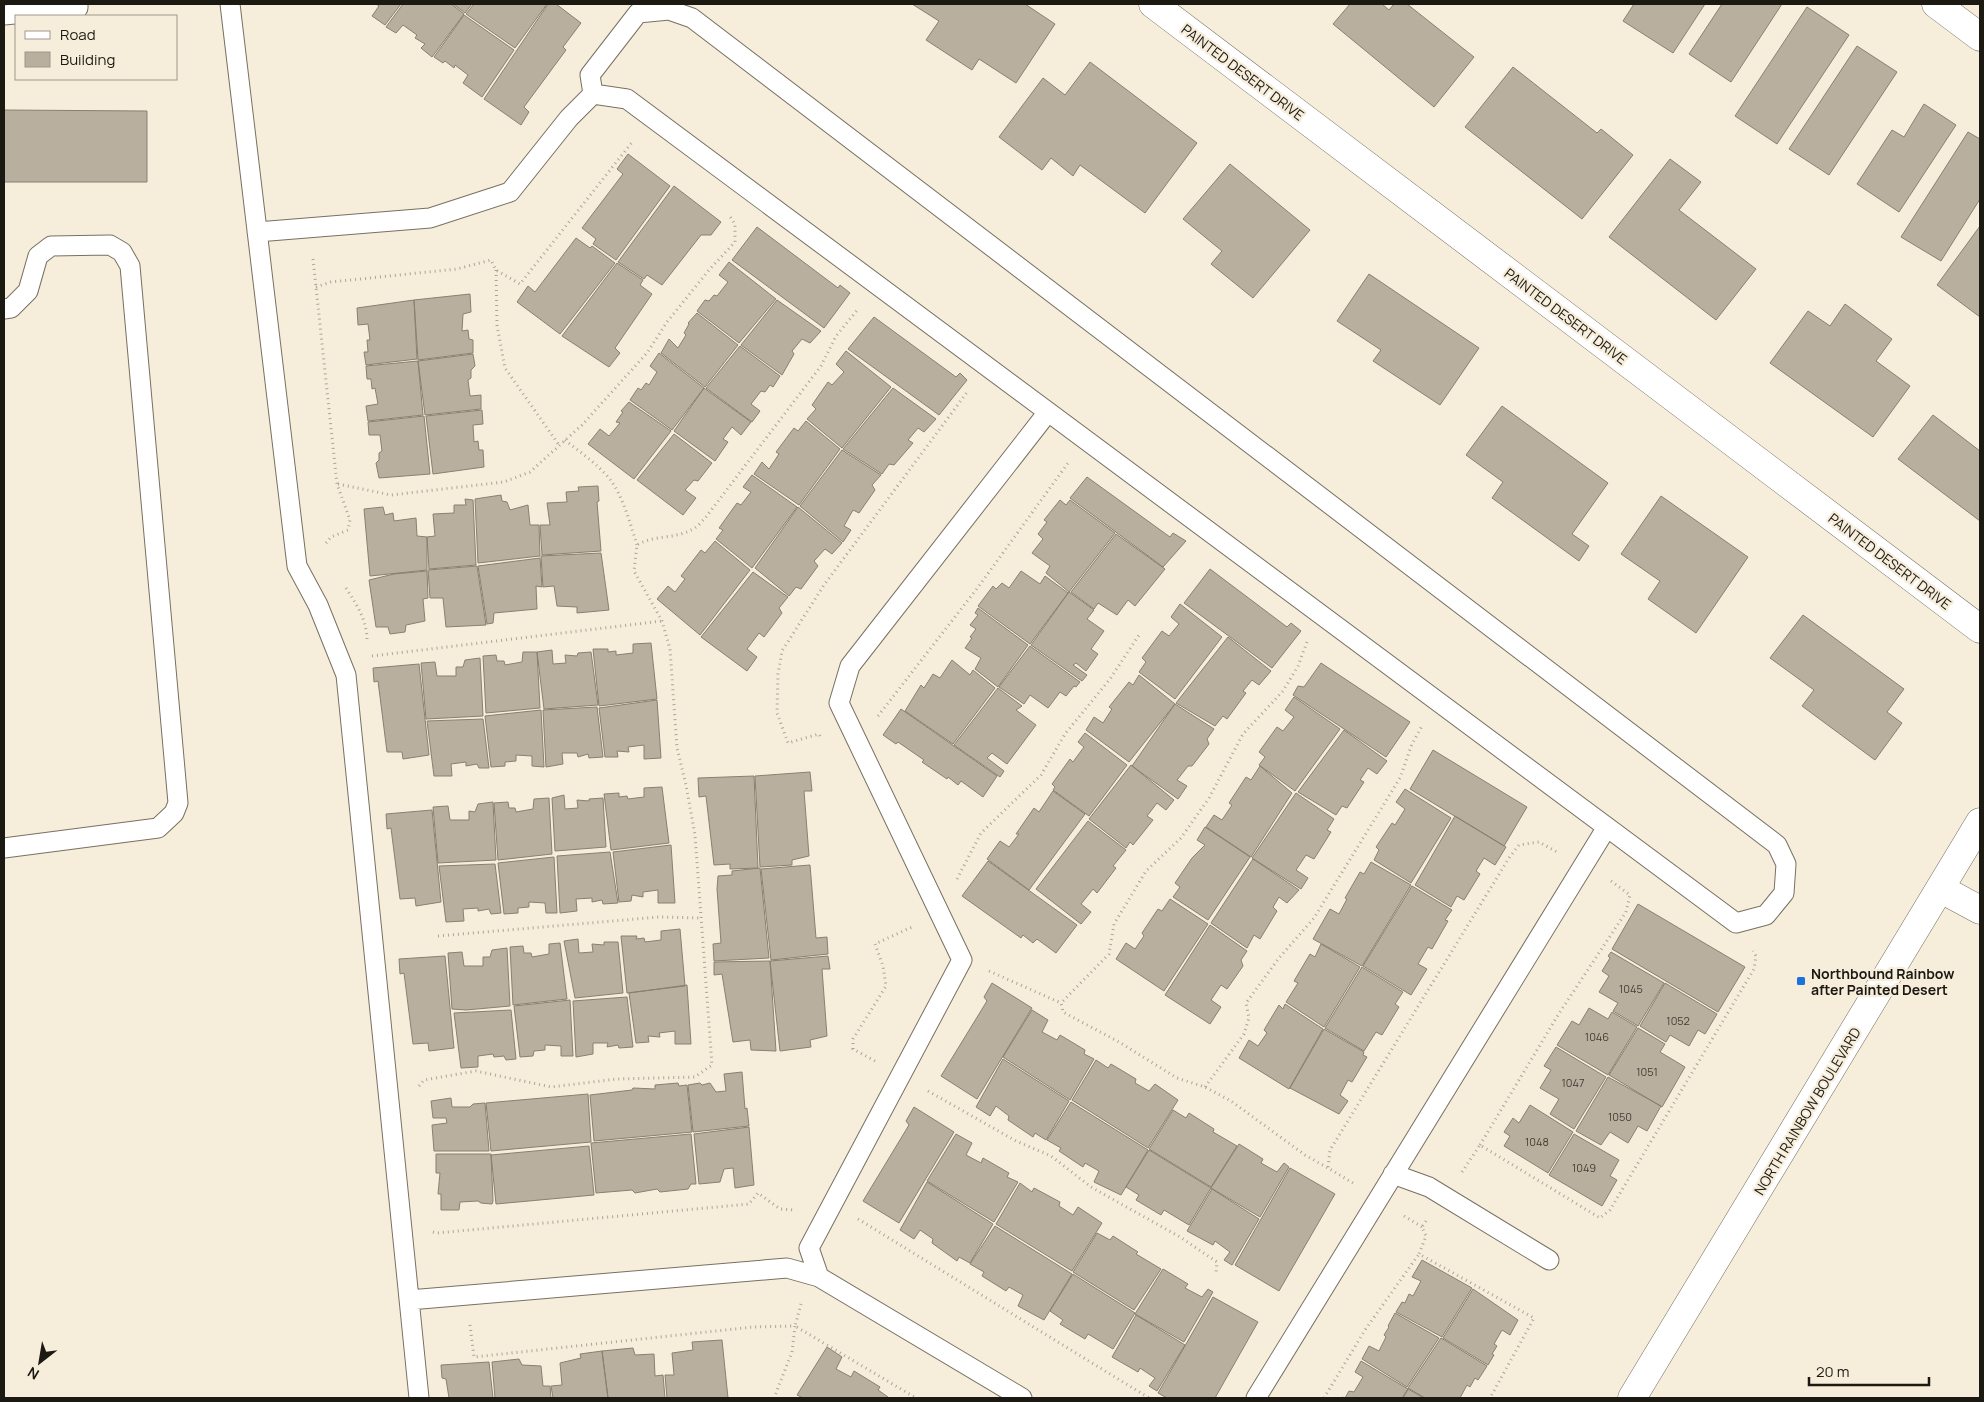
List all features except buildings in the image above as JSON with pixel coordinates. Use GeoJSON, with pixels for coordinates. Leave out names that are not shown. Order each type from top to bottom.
{"type":"FeatureCollection","features":[{"type":"Feature","properties":{"kind":"street","name":"PAINTED DESERT DRIVE"},"geometry":{"type":"LineString","coordinates":[[1153,4],[1980,629]]}},
{"type":"Feature","properties":{"kind":"street"},"geometry":{"type":"LineString","coordinates":[[1936,4],[1980,37]]}},
{"type":"Feature","properties":{"kind":"street","name":"NORTH RAINBOW BOULEVARD"},"geometry":{"type":"LineString","coordinates":[[1632,1398],[1980,822]]}},
{"type":"Feature","properties":{"kind":"street"},"geometry":{"type":"LineString","coordinates":[[1941,889],[1980,910]]}},
{"type":"Feature","properties":{"kind":"lane"},"geometry":{"type":"LineString","coordinates":[[4,16],[78,8],[78,4]]}},
{"type":"Feature","properties":{"kind":"lane"},"geometry":{"type":"LineString","coordinates":[[230,4],[297,566],[318,605],[346,675],[419,1398]]}},
{"type":"Feature","properties":{"kind":"lane"},"geometry":{"type":"LineString","coordinates":[[669,10],[692,18],[1777,845],[1786,864],[1784,893],[1766,915],[1736,923],[627,99],[593,94],[590,75],[638,13],[669,10]]}},
{"type":"Feature","properties":{"kind":"lane"},"geometry":{"type":"LineString","coordinates":[[258,232],[430,218],[510,192],[569,118],[593,94]]}},
{"type":"Feature","properties":{"kind":"lane"},"geometry":{"type":"LineString","coordinates":[[4,309],[11,308],[28,291],[38,256],[52,246],[110,245],[122,252],[130,266],[178,804],[174,813],[158,828],[4,848]]}},
{"type":"Feature","properties":{"kind":"lane"},"geometry":{"type":"LineString","coordinates":[[812,1276],[809,1248],[962,960],[839,702],[850,666],[1048,412]]}},
{"type":"Feature","properties":{"kind":"lane"},"geometry":{"type":"LineString","coordinates":[[1256,1398],[1607,827]]}},
{"type":"Feature","properties":{"kind":"lane"},"geometry":{"type":"LineString","coordinates":[[1393,1174],[1429,1187],[1549,1260]]}},
{"type":"Feature","properties":{"kind":"lane"},"geometry":{"type":"LineString","coordinates":[[409,1300],[787,1268],[812,1276],[1022,1398]]}},
{"type":"Feature","properties":{"kind":"path"},"geometry":{"type":"LineString","coordinates":[[496,270],[520,284],[634,140],[648,146],[661,125]]}},
{"type":"Feature","properties":{"kind":"path"},"geometry":{"type":"LineString","coordinates":[[337,484],[391,495],[504,482],[530,472],[582,425],[647,353],[667,322],[709,270],[735,242],[735,224],[726,210]]}},
{"type":"Feature","properties":{"kind":"path"},"geometry":{"type":"LineString","coordinates":[[310,228],[337,484],[350,520],[348,530],[331,537],[321,548]]}},
{"type":"Feature","properties":{"kind":"path"},"geometry":{"type":"LineString","coordinates":[[316,287],[331,282],[457,269],[491,260],[496,270],[497,325],[505,368],[559,445]]}},
{"type":"Feature","properties":{"kind":"path"},"geometry":{"type":"LineString","coordinates":[[637,545],[646,540],[674,536],[692,530],[706,517],[821,366],[836,336],[878,286]]}},
{"type":"Feature","properties":{"kind":"path"},"geometry":{"type":"LineString","coordinates":[[986,366],[824,585],[782,651],[778,674],[777,713],[788,743],[818,734],[829,754],[856,738],[875,720],[978,586],[1086,440]]}},
{"type":"Feature","properties":{"kind":"path"},"geometry":{"type":"LineString","coordinates":[[415,1091],[424,1080],[476,1071],[551,1087],[617,1079],[695,1077],[712,1066],[695,835],[677,748],[670,648],[662,621],[634,571],[637,545],[627,516],[610,479],[594,463],[565,440]]}},
{"type":"Feature","properties":{"kind":"path"},"geometry":{"type":"LineString","coordinates":[[342,581],[367,626],[368,648],[371,656],[662,621]]}},
{"type":"Feature","properties":{"kind":"path"},"geometry":{"type":"LineString","coordinates":[[1061,1003],[1109,954],[1114,924],[1146,871],[1180,838],[1209,798],[1243,734],[1283,691],[1298,666],[1312,630],[1322,615]]}},
{"type":"Feature","properties":{"kind":"path"},"geometry":{"type":"LineString","coordinates":[[1139,635],[1110,680],[1065,734],[1041,775],[981,833],[954,884],[915,925],[875,944],[883,966],[886,986],[853,1039],[853,1048],[1016,1141],[1051,1156],[1091,1187],[1180,1237],[1216,1262],[1216,1273]]}},
{"type":"Feature","properties":{"kind":"path"},"geometry":{"type":"LineString","coordinates":[[1205,1087],[1244,1034],[1249,1018],[1246,1002],[1279,958],[1314,918],[1400,778],[1412,744],[1438,701]]}},
{"type":"Feature","properties":{"kind":"path"},"geometry":{"type":"LineString","coordinates":[[1324,1398],[1365,1330],[1419,1254],[1426,1236],[1422,1227],[1480,1145],[1558,1015],[1626,912],[1630,895],[1608,879],[1582,868],[1539,842],[1519,845],[1330,1150],[1328,1168]]}},
{"type":"Feature","properties":{"kind":"path"},"geometry":{"type":"LineString","coordinates":[[438,936],[659,917],[700,918]]}},
{"type":"Feature","properties":{"kind":"path"},"geometry":{"type":"LineString","coordinates":[[1480,1145],[1600,1218],[1610,1210],[1754,969],[1756,956],[1736,923]]}},
{"type":"Feature","properties":{"kind":"path"},"geometry":{"type":"LineString","coordinates":[[962,960],[1061,1003]]}},
{"type":"Feature","properties":{"kind":"path"},"geometry":{"type":"LineString","coordinates":[[1061,1003],[1063,1012],[1119,1042],[1177,1078],[1205,1087],[1232,1101],[1305,1155],[1378,1199]]}},
{"type":"Feature","properties":{"kind":"path"},"geometry":{"type":"LineString","coordinates":[[427,1230],[437,1233],[749,1204],[758,1193],[780,1209],[851,1215],[1149,1398]]}},
{"type":"Feature","properties":{"kind":"path"},"geometry":{"type":"LineString","coordinates":[[1419,1254],[1534,1318],[1490,1398]]}},
{"type":"Feature","properties":{"kind":"path"},"geometry":{"type":"LineString","coordinates":[[774,1398],[792,1352],[794,1326],[803,1296],[812,1276]]}},
{"type":"Feature","properties":{"kind":"path"},"geometry":{"type":"LineString","coordinates":[[467,1296],[474,1356],[753,1327],[794,1326],[916,1398]]}},
{"type":"Feature","properties":{"kind":"place","name":"Northbound Rainbow after Painted Desert"},"geometry":{"type":"Point","coordinates":[1801,981]}}]}
